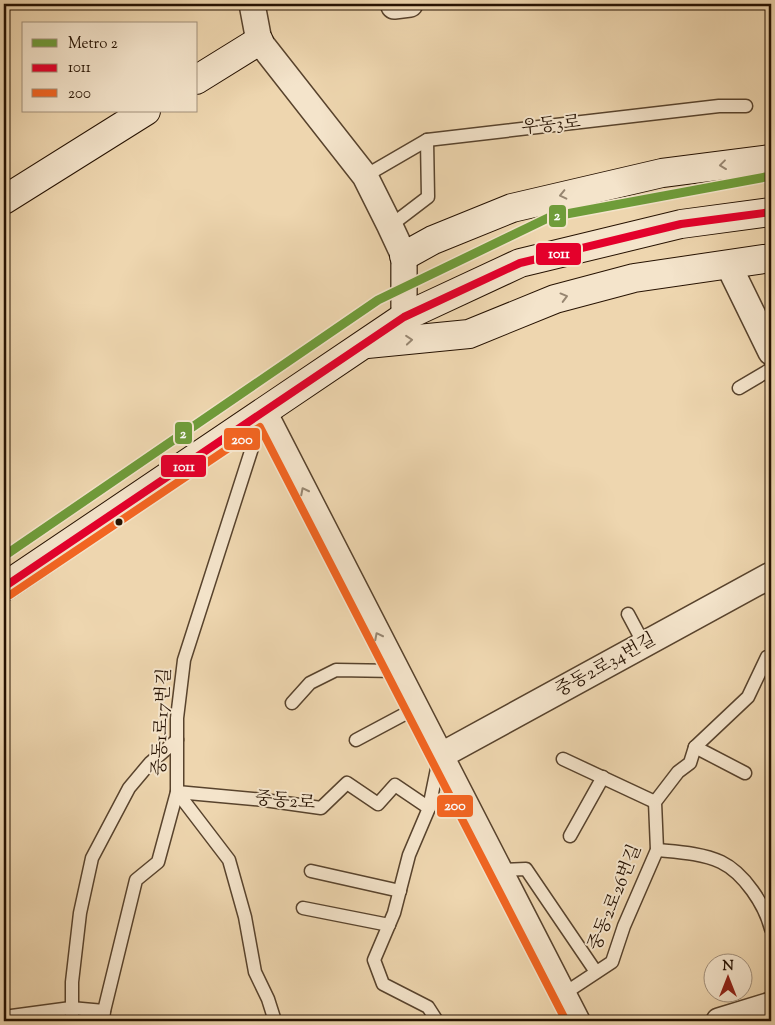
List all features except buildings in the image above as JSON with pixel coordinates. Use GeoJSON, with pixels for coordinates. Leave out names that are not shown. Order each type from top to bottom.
{"type":"FeatureCollection","features":[{"type":"Feature","properties":{"kind":"street"},"geometry":{"type":"LineString","coordinates":[[252,4],[259,41],[365,176],[390,226],[404,256],[404,318]]}},
{"type":"Feature","properties":{"kind":"street"},"geometry":{"type":"LineString","coordinates":[[394,4],[394,6],[410,4]]}},
{"type":"Feature","properties":{"kind":"street"},"geometry":{"type":"LineString","coordinates":[[198,79],[259,41]]}},
{"type":"Feature","properties":{"kind":"street"},"geometry":{"type":"LineString","coordinates":[[4,200],[144,112]]}},
{"type":"Feature","properties":{"kind":"street"},"geometry":{"type":"LineString","coordinates":[[404,256],[433,240],[512,208],[662,173],[771,159]]}},
{"type":"Feature","properties":{"kind":"street"},"geometry":{"type":"LineString","coordinates":[[4,586],[264,412],[360,344],[404,318],[520,263],[681,224],[771,212]]}},
{"type":"Feature","properties":{"kind":"street"},"geometry":{"type":"LineString","coordinates":[[360,344],[469,334],[555,299],[634,278],[771,258]]}},
{"type":"Feature","properties":{"kind":"street"},"geometry":{"type":"LineString","coordinates":[[728,264],[771,352]]}},
{"type":"Feature","properties":{"kind":"street"},"geometry":{"type":"LineString","coordinates":[[264,412],[577,1021]]}},
{"type":"Feature","properties":{"kind":"street","name":"중동2로34번길"},"geometry":{"type":"LineString","coordinates":[[440,756],[771,575]]}},
{"type":"Feature","properties":{"kind":"street"},"geometry":{"type":"LineString","coordinates":[[719,1021],[771,1005]]}},
{"type":"Feature","properties":{"kind":"lane","name":"우동3로"},"geometry":{"type":"LineString","coordinates":[[365,176],[427,140],[710,108],[746,106]]}},
{"type":"Feature","properties":{"kind":"lane"},"geometry":{"type":"LineString","coordinates":[[390,226],[428,197],[427,140]]}},
{"type":"Feature","properties":{"kind":"lane"},"geometry":{"type":"LineString","coordinates":[[739,388],[771,369]]}},
{"type":"Feature","properties":{"kind":"lane","name":"중동1로17번길"},"geometry":{"type":"LineString","coordinates":[[264,412],[184,660],[177,718],[177,792],[229,860],[245,917],[255,972],[268,999],[275,1021]]}},
{"type":"Feature","properties":{"kind":"lane"},"geometry":{"type":"LineString","coordinates":[[628,614],[644,644]]}},
{"type":"Feature","properties":{"kind":"lane"},"geometry":{"type":"LineString","coordinates":[[563,759],[655,802],[678,772],[690,762],[695,747],[748,697],[767,657]]}},
{"type":"Feature","properties":{"kind":"lane"},"geometry":{"type":"LineString","coordinates":[[292,703],[310,683],[336,670],[396,672]]}},
{"type":"Feature","properties":{"kind":"lane"},"geometry":{"type":"LineString","coordinates":[[356,740],[416,708]]}},
{"type":"Feature","properties":{"kind":"lane"},"geometry":{"type":"LineString","coordinates":[[72,1021],[71,1008],[80,913],[92,858],[129,788],[150,762],[177,740]]}},
{"type":"Feature","properties":{"kind":"lane"},"geometry":{"type":"LineString","coordinates":[[695,747],[745,773]]}},
{"type":"Feature","properties":{"kind":"lane"},"geometry":{"type":"LineString","coordinates":[[437,1021],[428,1007],[383,984],[374,960],[389,925],[409,855],[429,808],[440,756]]}},
{"type":"Feature","properties":{"kind":"lane"},"geometry":{"type":"LineString","coordinates":[[570,836],[603,778]]}},
{"type":"Feature","properties":{"kind":"lane","name":"중동2로"},"geometry":{"type":"LineString","coordinates":[[177,792],[264,800],[321,808],[347,783],[378,804],[395,785],[429,808]]}},
{"type":"Feature","properties":{"kind":"lane"},"geometry":{"type":"LineString","coordinates":[[4,1017],[71,1008],[104,1016],[136,880],[158,862],[177,792]]}},
{"type":"Feature","properties":{"kind":"lane","name":"중동2로26번길"},"geometry":{"type":"LineString","coordinates":[[562,995],[612,962],[624,926],[656,850],[655,802]]}},
{"type":"Feature","properties":{"kind":"lane"},"geometry":{"type":"LineString","coordinates":[[656,850],[687,852],[721,862],[740,877],[767,912],[771,928]]}},
{"type":"Feature","properties":{"kind":"lane","name":"중동2로26번길"},"geometry":{"type":"LineString","coordinates":[[499,870],[526,869],[596,972]]}},
{"type":"Feature","properties":{"kind":"lane"},"geometry":{"type":"LineString","coordinates":[[311,871],[400,891]]}},
{"type":"Feature","properties":{"kind":"lane"},"geometry":{"type":"LineString","coordinates":[[303,908],[389,925]]}},
{"type":"Feature","properties":{"kind":"metro line","name":"2"},"geometry":{"type":"LineString","coordinates":[[4,556],[378,300],[550,217],[771,176]]}},
{"type":"Feature","properties":{"kind":"transit line","name":"1011"},"geometry":{"type":"LineString","coordinates":[[4,587],[404,317],[520,263],[681,224],[771,212]]}},
{"type":"Feature","properties":{"kind":"transit line","name":"200"},"geometry":{"type":"LineString","coordinates":[[10,595],[260,427],[566,1021]]}}]}
